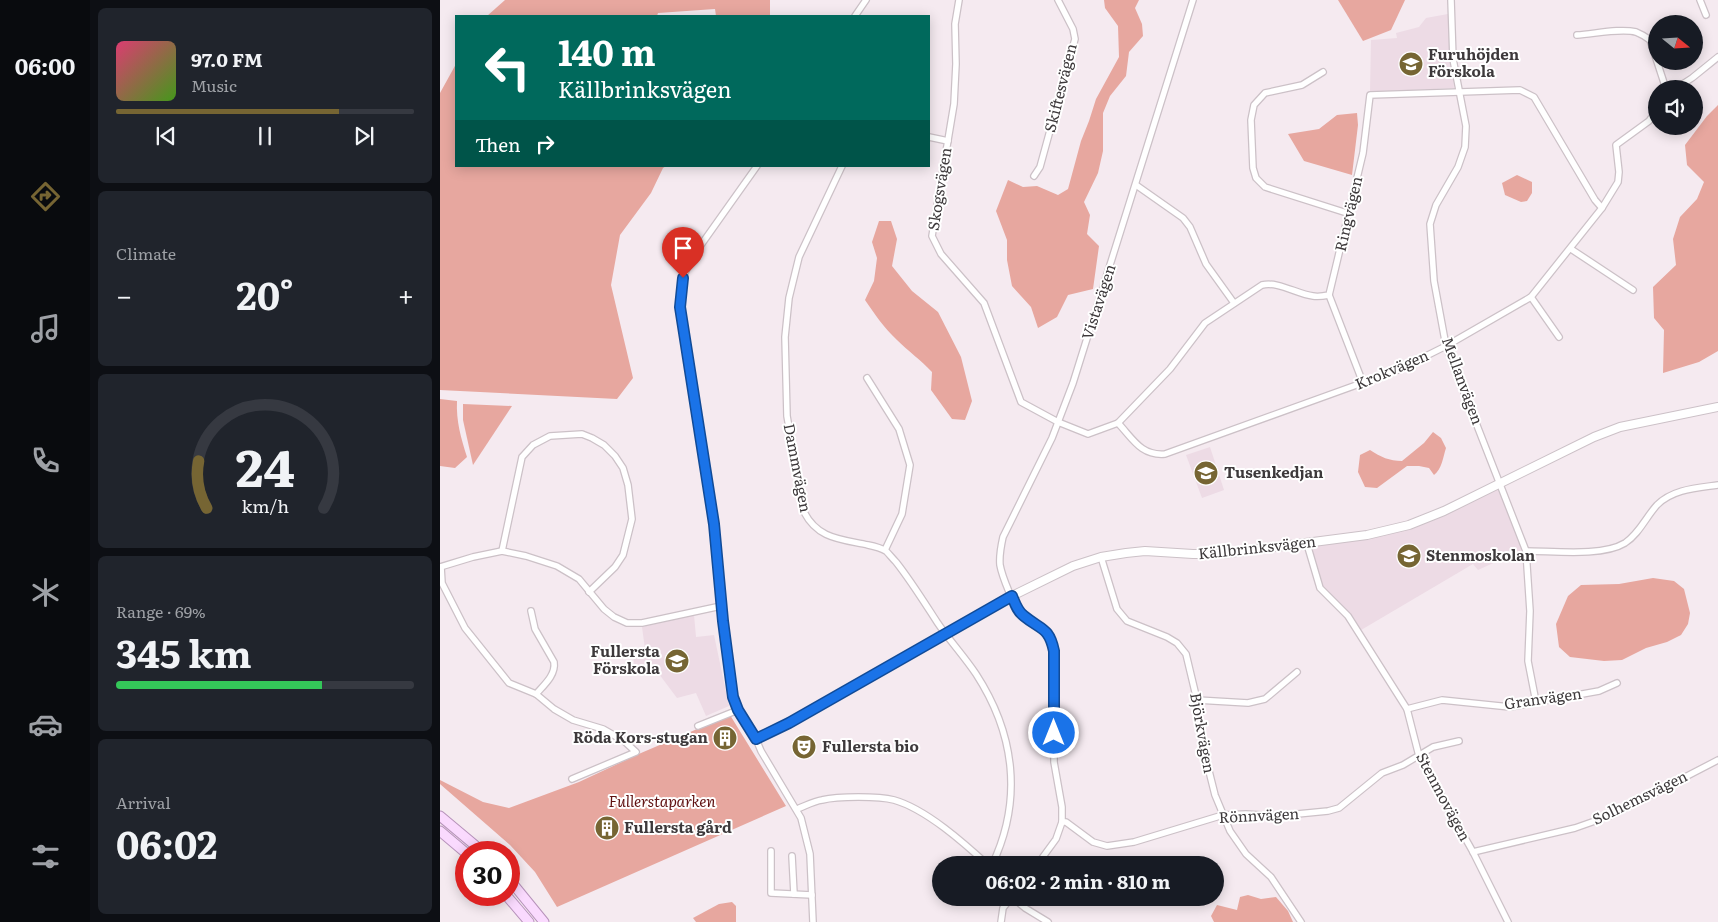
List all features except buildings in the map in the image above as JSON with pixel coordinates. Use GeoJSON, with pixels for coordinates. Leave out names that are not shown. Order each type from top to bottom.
{"type":"FeatureCollection","features":[{"type":"Feature","properties":{"kind":"main road"},"geometry":{"type":"LineString","coordinates":[[440,816],[470,841]]}},
{"type":"Feature","properties":{"kind":"main road"},"geometry":{"type":"LineString","coordinates":[[440,830],[455,843]]}},
{"type":"Feature","properties":{"kind":"main road"},"geometry":{"type":"LineString","coordinates":[[520,893],[544,922]]}},
{"type":"Feature","properties":{"kind":"main road"},"geometry":{"type":"LineString","coordinates":[[515,906],[529,922]]}},
{"type":"Feature","properties":{"kind":"street"},"geometry":{"type":"LineString","coordinates":[[856,15],[866,0]]}},
{"type":"Feature","properties":{"kind":"street","name":"Skogsvägen"},"geometry":{"type":"LineString","coordinates":[[959,0],[955,24],[954,104],[932,236],[941,254],[984,303],[1021,402],[1058,422]]}},
{"type":"Feature","properties":{"kind":"street","name":"Skiftesvägen"},"geometry":{"type":"LineString","coordinates":[[1034,176],[1040,167],[1075,39],[1073,29],[1058,0]]}},
{"type":"Feature","properties":{"kind":"street","name":"Vistavägen"},"geometry":{"type":"LineString","coordinates":[[1062,822],[1062,808],[1054,762],[1054,651],[1052,643],[1042,627],[1022,616],[1017,608],[1000,566],[1000,552],[1003,537],[1058,422],[1073,383],[1193,0]]}},
{"type":"Feature","properties":{"kind":"street","name":"Mellanvägen"},"geometry":{"type":"LineString","coordinates":[[1451,0],[1453,59],[1466,126],[1465,147],[1458,167],[1436,206],[1430,224],[1434,281],[1446,346],[1526,551],[1530,611],[1528,662],[1536,702]]}},
{"type":"Feature","properties":{"kind":"street"},"geometry":{"type":"LineString","coordinates":[[1700,0],[1706,16]]}},
{"type":"Feature","properties":{"kind":"street"},"geometry":{"type":"LineString","coordinates":[[1577,35],[1636,32],[1650,40],[1663,80]]}},
{"type":"Feature","properties":{"kind":"street"},"geometry":{"type":"LineString","coordinates":[[1689,80],[1718,57]]}},
{"type":"Feature","properties":{"kind":"street"},"geometry":{"type":"LineString","coordinates":[[1323,72],[1302,85],[1266,94],[1254,105],[1251,120],[1253,168],[1256,178],[1270,190],[1350,214]]}},
{"type":"Feature","properties":{"kind":"street","name":"Ringvägen"},"geometry":{"type":"LineString","coordinates":[[1329,295],[1350,214],[1363,153],[1370,95],[1520,90],[1534,96],[1595,200],[1602,208]]}},
{"type":"Feature","properties":{"kind":"street","name":"Krokvägen"},"geometry":{"type":"LineString","coordinates":[[1118,423],[1142,450],[1154,454],[1165,454],[1398,370],[1446,346],[1531,297],[1571,249],[1602,208],[1618,182],[1619,172],[1616,145],[1648,122]]}},
{"type":"Feature","properties":{"kind":"street"},"geometry":{"type":"LineString","coordinates":[[930,137],[948,141]]}},
{"type":"Feature","properties":{"kind":"street"},"geometry":{"type":"LineString","coordinates":[[756,167],[691,259],[683,278],[680,292],[680,307],[714,524],[721,606],[733,697],[738,710],[750,727],[760,750],[797,809],[806,833],[810,854],[813,922]]}},
{"type":"Feature","properties":{"kind":"street","name":"Dammvägen"},"geometry":{"type":"LineString","coordinates":[[842,167],[799,257],[789,298],[785,337],[787,416],[804,512],[810,522],[818,531],[827,536],[885,550]]}},
{"type":"Feature","properties":{"kind":"street"},"geometry":{"type":"LineString","coordinates":[[1136,185],[1183,218],[1190,227],[1206,264],[1234,303]]}},
{"type":"Feature","properties":{"kind":"street"},"geometry":{"type":"LineString","coordinates":[[1571,249],[1633,290]]}},
{"type":"Feature","properties":{"kind":"street"},"geometry":{"type":"LineString","coordinates":[[1058,422],[1088,434],[1118,423],[1170,369],[1205,323],[1265,284],[1314,296],[1329,295],[1363,383]]}},
{"type":"Feature","properties":{"kind":"street"},"geometry":{"type":"LineString","coordinates":[[1531,297],[1560,337]]}},
{"type":"Feature","properties":{"kind":"street"},"geometry":{"type":"LineString","coordinates":[[867,378],[899,429],[910,465],[902,514],[885,550],[903,571],[975,674],[994,705],[1008,750],[1012,773],[1008,817],[1000,848],[995,856]]}},
{"type":"Feature","properties":{"kind":"street","name":"Källbrinksvägen"},"geometry":{"type":"LineString","coordinates":[[756,739],[789,723],[1012,596],[1073,566],[1101,558],[1145,551],[1222,554],[1307,544],[1367,535],[1409,525],[1444,511],[1594,437],[1620,427],[1718,408]]}},
{"type":"Feature","properties":{"kind":"street"},"geometry":{"type":"LineString","coordinates":[[502,551],[522,457],[533,445],[550,436],[582,434],[592,438],[604,445],[623,468],[628,484],[632,519],[623,555],[615,567],[589,592]]}},
{"type":"Feature","properties":{"kind":"street"},"geometry":{"type":"LineString","coordinates":[[1526,551],[1595,551],[1611,549],[1625,543],[1636,534],[1657,505],[1668,497],[1684,490],[1718,485]]}},
{"type":"Feature","properties":{"kind":"street","name":"Stenmovägen"},"geometry":{"type":"LineString","coordinates":[[1307,544],[1320,588],[1348,616],[1408,709],[1419,756],[1473,852],[1508,922]]}},
{"type":"Feature","properties":{"kind":"street"},"geometry":{"type":"LineString","coordinates":[[572,779],[636,752],[624,741],[603,729],[573,720],[554,709],[536,694],[509,684],[465,628],[442,583],[441,567],[473,557],[502,551],[556,566],[579,579],[604,609],[614,617],[627,623],[642,622],[721,606]]}},
{"type":"Feature","properties":{"kind":"street","name":"Björkvägen"},"geometry":{"type":"LineString","coordinates":[[1101,558],[1117,609],[1127,622],[1172,640],[1186,654],[1197,700],[1205,756],[1214,795],[1230,831],[1246,854],[1271,877],[1301,922]]}},
{"type":"Feature","properties":{"kind":"street"},"geometry":{"type":"LineString","coordinates":[[532,611],[535,629],[554,662],[555,668],[553,674],[536,694]]}},
{"type":"Feature","properties":{"kind":"street"},"geometry":{"type":"LineString","coordinates":[[1197,700],[1248,703],[1265,699],[1298,672]]}},
{"type":"Feature","properties":{"kind":"street","name":"Granvägen"},"geometry":{"type":"LineString","coordinates":[[1408,709],[1442,700],[1510,707],[1599,691],[1617,683]]}},
{"type":"Feature","properties":{"kind":"street"},"geometry":{"type":"LineString","coordinates":[[698,726],[738,710]]}},
{"type":"Feature","properties":{"kind":"street","name":"Rönnvägen"},"geometry":{"type":"LineString","coordinates":[[1062,822],[1066,822],[1093,842],[1107,846],[1134,842],[1223,815],[1277,816],[1328,811],[1339,808],[1382,773],[1403,765],[1433,747],[1459,741]]}},
{"type":"Feature","properties":{"kind":"street","name":"Solhemsvägen"},"geometry":{"type":"LineString","coordinates":[[1473,852],[1575,828],[1617,813],[1718,760]]}},
{"type":"Feature","properties":{"kind":"street"},"geometry":{"type":"LineString","coordinates":[[797,809],[822,800],[876,797],[895,800],[962,841],[980,856]]}},
{"type":"Feature","properties":{"kind":"street"},"geometry":{"type":"LineString","coordinates":[[1044,856],[1056,839],[1062,822]]}},
{"type":"Feature","properties":{"kind":"street"},"geometry":{"type":"LineString","coordinates":[[771,851],[771,893],[812,895]]}},
{"type":"Feature","properties":{"kind":"street"},"geometry":{"type":"LineString","coordinates":[[792,856],[794,894]]}},
{"type":"Feature","properties":{"kind":"street"},"geometry":{"type":"LineString","coordinates":[[1001,922],[1005,906]]}},
{"type":"Feature","properties":{"kind":"street"},"geometry":{"type":"LineString","coordinates":[[1022,906],[1048,922]]}},
{"type":"Feature","properties":{"kind":"shaded area","name":"Furuhöjden Förskola"},"geometry":{"type":"Polygon","coordinates":[[[1448,14],[1454,88],[1370,92],[1371,40],[1397,38],[1396,33],[1419,27],[1426,18],[1448,14]]]}},
{"type":"Feature","properties":{"kind":"shaded area","name":"Tusenkedjan"},"geometry":{"type":"Polygon","coordinates":[[[1210,447],[1224,490],[1202,498],[1186,455],[1210,447]]]}},
{"type":"Feature","properties":{"kind":"shaded area","name":"Stenmoskolan"},"geometry":{"type":"Polygon","coordinates":[[[1497,483],[1524,549],[1478,570],[1473,564],[1356,633],[1318,584],[1307,546],[1391,532],[1497,483]]]}},
{"type":"Feature","properties":{"kind":"shaded area","name":"Fullersta Förskola"},"geometry":{"type":"Polygon","coordinates":[[[694,615],[696,637],[714,635],[729,706],[706,716],[696,693],[677,698],[656,670],[636,672],[632,652],[645,649],[642,627],[694,615]]]}},
{"type":"Feature","properties":{"kind":"green space"},"geometry":{"type":"Polygon","coordinates":[[[505,0],[770,0],[770,15],[716,15],[715,9],[658,13],[657,15],[488,15],[505,0]]]}},
{"type":"Feature","properties":{"kind":"green space"},"geometry":{"type":"Polygon","coordinates":[[[1104,0],[1139,0],[1135,8],[1142,24],[1143,36],[1129,52],[1126,76],[1110,96],[1103,113],[1103,151],[1098,173],[1084,202],[1090,215],[1087,234],[1099,246],[1093,289],[1068,295],[1057,317],[1038,328],[1031,307],[1012,286],[1007,260],[1007,240],[996,211],[1008,180],[1023,187],[1037,186],[1058,195],[1068,189],[1081,141],[1096,99],[1119,57],[1118,26],[1105,8],[1104,0]]]}},
{"type":"Feature","properties":{"kind":"green space"},"geometry":{"type":"Polygon","coordinates":[[[1338,0],[1405,0],[1391,30],[1363,41],[1338,0]]]}},
{"type":"Feature","properties":{"kind":"green space"},"geometry":{"type":"Polygon","coordinates":[[[455,66],[455,167],[664,167],[651,193],[620,235],[611,285],[633,378],[617,399],[440,390],[440,93],[455,66]]]}},
{"type":"Feature","properties":{"kind":"green space"},"geometry":{"type":"Polygon","coordinates":[[[1718,105],[1718,351],[1699,362],[1663,373],[1664,330],[1654,318],[1653,287],[1676,265],[1673,239],[1680,217],[1697,199],[1704,182],[1687,165],[1685,145],[1693,135],[1703,135],[1703,121],[1718,105]]]}},
{"type":"Feature","properties":{"kind":"green space"},"geometry":{"type":"Polygon","coordinates":[[[1357,113],[1358,125],[1352,175],[1304,161],[1288,134],[1319,129],[1337,115],[1357,113]]]}},
{"type":"Feature","properties":{"kind":"green space"},"geometry":{"type":"Polygon","coordinates":[[[1517,175],[1532,182],[1532,193],[1527,201],[1521,202],[1505,195],[1502,183],[1517,175]]]}},
{"type":"Feature","properties":{"kind":"green space"},"geometry":{"type":"Polygon","coordinates":[[[879,221],[891,221],[897,239],[892,266],[912,291],[938,312],[961,357],[972,401],[965,420],[952,419],[931,390],[932,372],[892,335],[865,300],[874,281],[877,258],[872,242],[879,221]]]}},
{"type":"Feature","properties":{"kind":"green space"},"geometry":{"type":"Polygon","coordinates":[[[440,399],[457,401],[458,422],[467,457],[455,468],[440,466],[440,399]]]}},
{"type":"Feature","properties":{"kind":"green space"},"geometry":{"type":"Polygon","coordinates":[[[463,404],[512,406],[473,465],[463,420],[463,404]]]}},
{"type":"Feature","properties":{"kind":"green space"},"geometry":{"type":"Polygon","coordinates":[[[1433,432],[1441,438],[1446,448],[1441,466],[1434,475],[1429,468],[1407,466],[1377,488],[1365,487],[1358,472],[1360,455],[1370,450],[1385,458],[1402,461],[1424,443],[1433,432]]]}},
{"type":"Feature","properties":{"kind":"green space"},"geometry":{"type":"Polygon","coordinates":[[[1653,578],[1674,581],[1684,589],[1690,613],[1688,624],[1681,635],[1667,642],[1646,648],[1622,660],[1604,661],[1570,657],[1559,647],[1556,624],[1568,596],[1581,585],[1619,584],[1653,578]]]}},
{"type":"Feature","properties":{"kind":"green space","name":"Fullerstaparken"},"geometry":{"type":"Polygon","coordinates":[[[730,715],[786,806],[557,907],[535,872],[520,856],[520,841],[505,841],[440,784],[440,780],[483,802],[509,808],[579,782],[730,715]]]}},
{"type":"Feature","properties":{"kind":"green space"},"geometry":{"type":"Polygon","coordinates":[[[1248,895],[1261,899],[1276,897],[1288,911],[1293,922],[1214,922],[1211,916],[1216,906],[1237,910],[1240,897],[1248,895]]]}},
{"type":"Feature","properties":{"kind":"green space"},"geometry":{"type":"Polygon","coordinates":[[[732,902],[736,906],[736,922],[696,922],[693,918],[719,904],[732,902]]]}},
{"type":"Feature","properties":{"kind":"place","name":"Furuhöjden Förskola"},"geometry":{"type":"Point","coordinates":[1411,64]}},
{"type":"Feature","properties":{"kind":"place","name":"Tusenkedjan"},"geometry":{"type":"Point","coordinates":[1206,473]}},
{"type":"Feature","properties":{"kind":"place","name":"Stenmoskolan"},"geometry":{"type":"Point","coordinates":[1409,556]}},
{"type":"Feature","properties":{"kind":"place","name":"Fullersta Förskola"},"geometry":{"type":"Point","coordinates":[677,661]}},
{"type":"Feature","properties":{"kind":"place","name":"Röda Kors-stugan"},"geometry":{"type":"Point","coordinates":[725,738]}},
{"type":"Feature","properties":{"kind":"place","name":"Fullersta bio"},"geometry":{"type":"Point","coordinates":[804,747]}},
{"type":"Feature","properties":{"kind":"place","name":"Fullersta gård"},"geometry":{"type":"Point","coordinates":[607,828]}},
{"type":"Feature","properties":{"kind":"route"},"geometry":{"type":"LineString","coordinates":[[683,278],[680,292],[680,307],[714,524],[723,621],[733,697],[738,710],[756,739],[789,723],[1012,596],[1022,616],[1042,627],[1049,635],[1052,643],[1054,651],[1054,733]]}}]}
